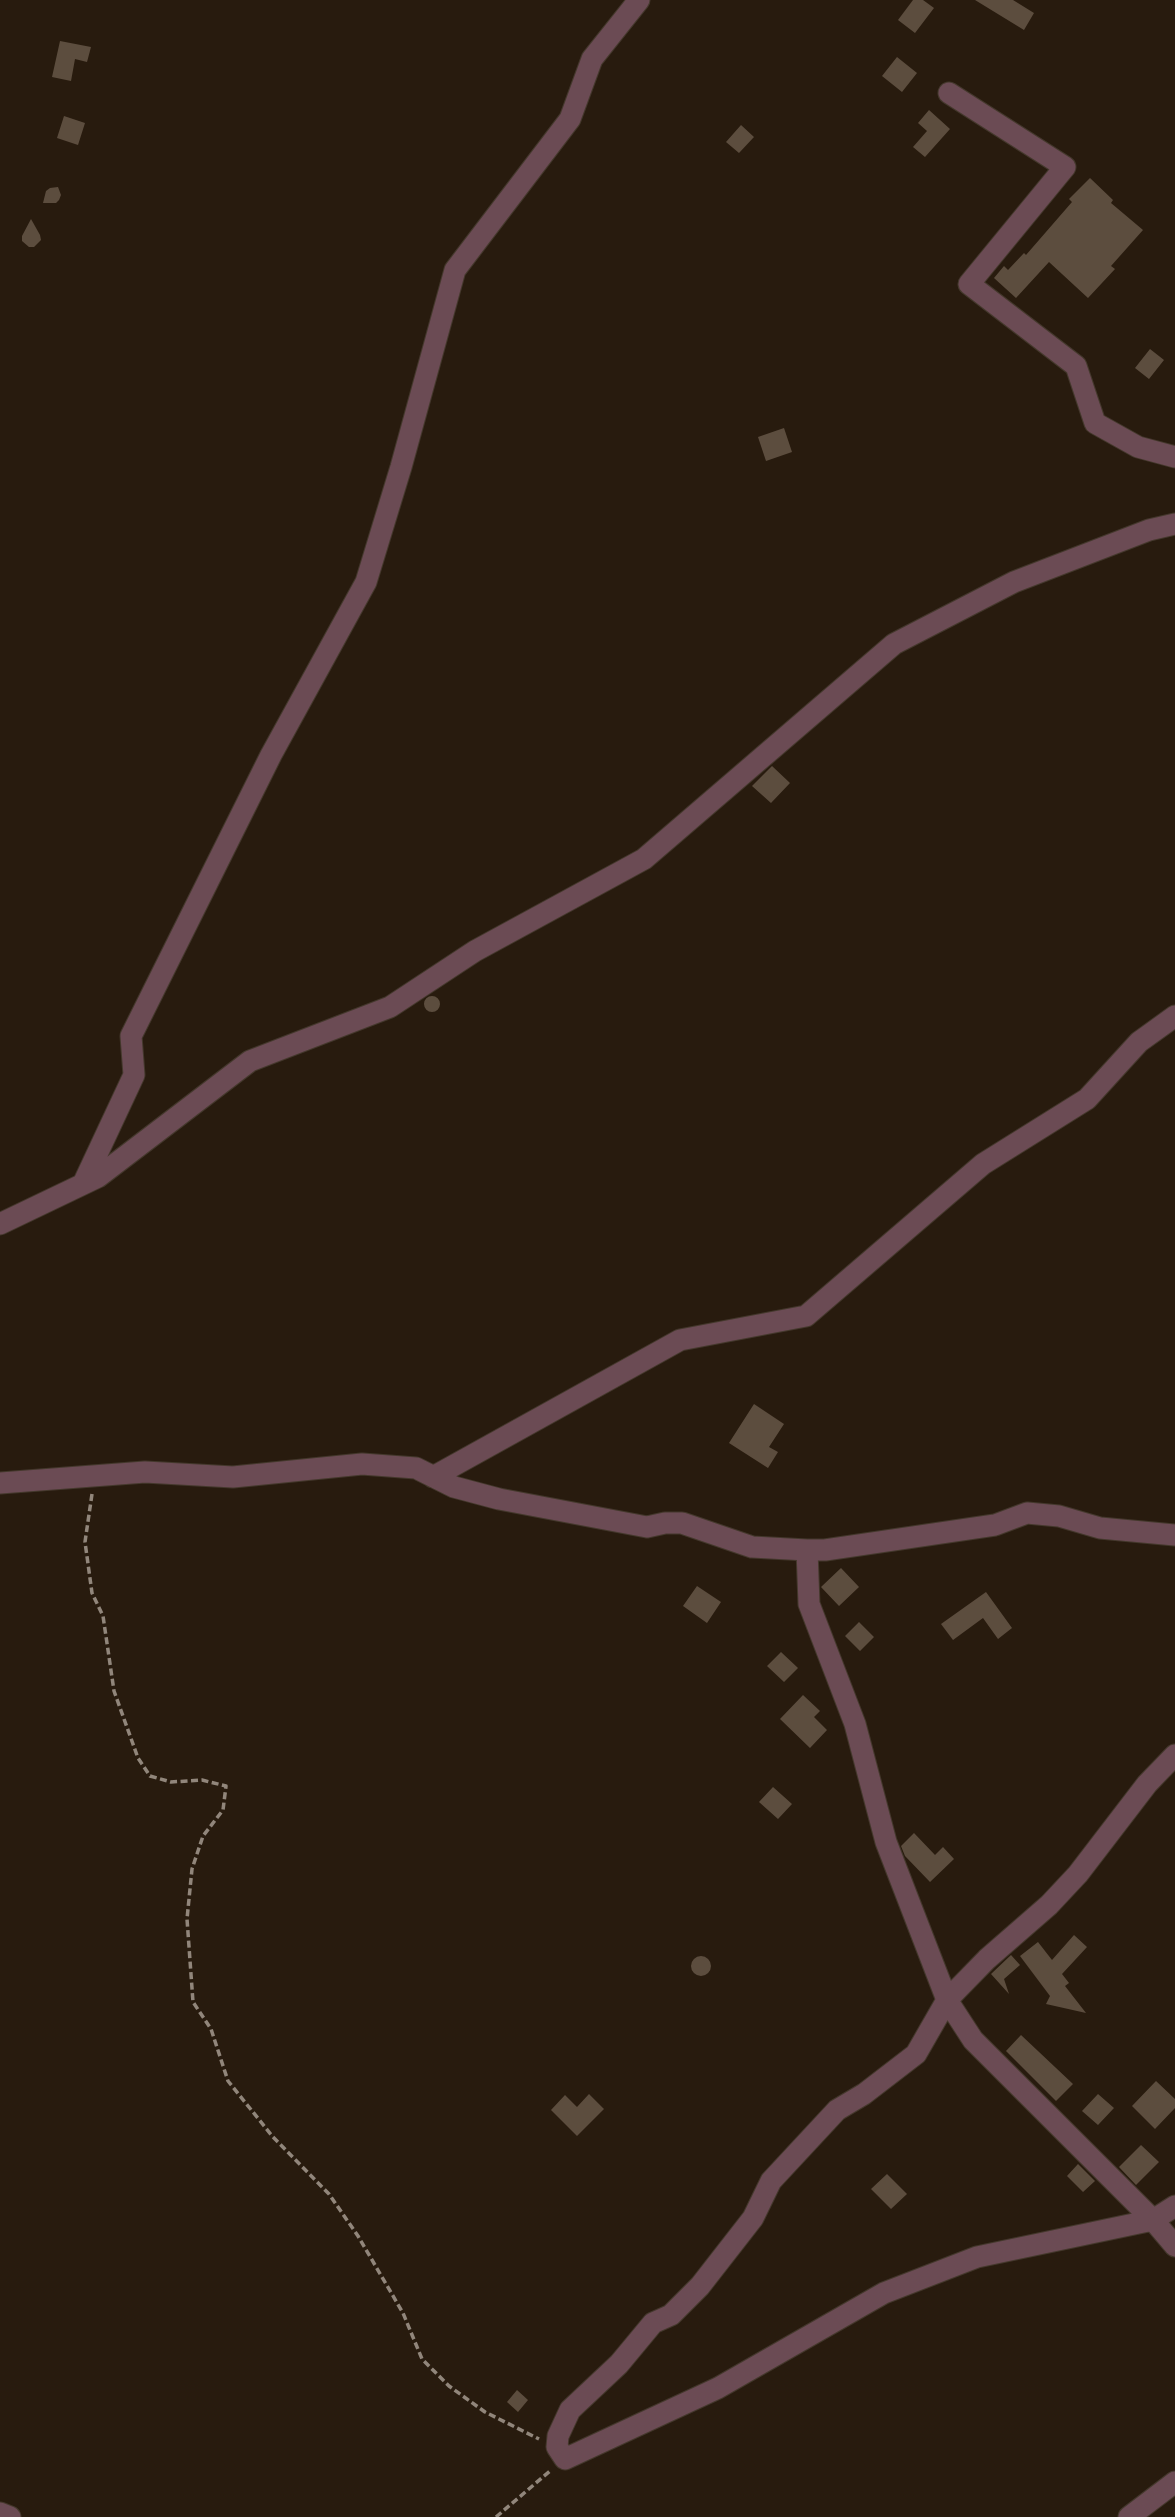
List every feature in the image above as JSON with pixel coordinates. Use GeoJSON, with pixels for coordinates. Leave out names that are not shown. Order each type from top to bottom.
{"type":"FeatureCollection","features":[{"type":"Feature","properties":{"kind":"street"},"geometry":{"type":"LineString","coordinates":[[83,1184],[134,1075],[131,1036],[271,755],[366,582],[401,467],[455,270],[570,119],[592,60],[639,0]]}},
{"type":"Feature","properties":{"kind":"street"},"geometry":{"type":"LineString","coordinates":[[949,93],[1065,167],[969,284],[1076,366],[1095,423],[1138,447],[1175,457]]}},
{"type":"Feature","properties":{"kind":"street"},"geometry":{"type":"LineString","coordinates":[[0,1224],[98,1177],[250,1061],[390,1007],[475,951],[644,859],[894,644],[1014,582],[1149,530],[1175,524]]}},
{"type":"Feature","properties":{"kind":"street"},"geometry":{"type":"LineString","coordinates":[[433,1477],[680,1340],[806,1316],[983,1164],[1087,1099],[1139,1042],[1175,1016]]}},
{"type":"Feature","properties":{"kind":"street"},"geometry":{"type":"LineString","coordinates":[[0,1483],[145,1472],[233,1477],[362,1464],[416,1468],[454,1487],[648,1527],[682,1523],[752,1547],[825,1550],[995,1525],[1027,1513],[1059,1516],[1100,1528],[1175,1535]]}},
{"type":"Feature","properties":{"kind":"street"},"geometry":{"type":"LineString","coordinates":[[807,1550],[809,1604],[855,1724],[886,1842],[947,2000],[973,2040],[1153,2220],[1175,2246]]}},
{"type":"Feature","properties":{"kind":"street"},"geometry":{"type":"LineString","coordinates":[[1175,1755],[1147,1784],[1078,1874],[1049,1905],[987,1959],[947,2000],[916,2054],[864,2094],[837,2110],[771,2181],[753,2218],[700,2286],[671,2315],[653,2323],[620,2364],[570,2410],[558,2436],[561,2453],[718,2388],[884,2293],[977,2257],[1153,2220],[1175,2206]]}},
{"type":"Feature","properties":{"kind":"street"},"geometry":{"type":"LineString","coordinates":[[1129,2517],[1175,2482]]}},
{"type":"Feature","properties":{"kind":"street"},"geometry":{"type":"LineString","coordinates":[[0,2513],[9,2517]]}},
{"type":"Feature","properties":{"kind":"path"},"geometry":{"type":"LineString","coordinates":[[95,1475],[85,1542],[92,1593],[103,1616],[114,1691],[138,1758],[150,1776],[171,1782],[202,1780],[226,1786],[223,1810],[203,1836],[191,1869],[187,1919],[193,2002],[211,2029],[228,2081],[273,2137],[300,2162],[344,2215],[403,2313],[422,2359],[449,2386],[485,2413],[561,2453],[496,2517]]}},
{"type":"Feature","properties":{"kind":"building"},"geometry":{"type":"Polygon","coordinates":[[[913,0],[923,0],[934,8],[915,33],[898,20],[913,0]]]}},
{"type":"Feature","properties":{"kind":"building"},"geometry":{"type":"Polygon","coordinates":[[[975,0],[1013,0],[1034,13],[1024,30],[975,0]]]}},
{"type":"Feature","properties":{"kind":"building"},"geometry":{"type":"Polygon","coordinates":[[[60,41],[91,47],[87,62],[75,59],[71,81],[52,77],[60,41]]]}},
{"type":"Feature","properties":{"kind":"building"},"geometry":{"type":"Polygon","coordinates":[[[897,57],[917,73],[902,92],[882,76],[897,57]]]}},
{"type":"Feature","properties":{"kind":"building"},"geometry":{"type":"Polygon","coordinates":[[[929,110],[950,129],[925,157],[913,147],[927,131],[918,123],[929,110]]]}},
{"type":"Feature","properties":{"kind":"building"},"geometry":{"type":"Polygon","coordinates":[[[64,116],[85,123],[78,145],[57,138],[64,116]]]}},
{"type":"Feature","properties":{"kind":"building"},"geometry":{"type":"Polygon","coordinates":[[[741,125],[754,137],[739,153],[726,142],[741,125]]]}},
{"type":"Feature","properties":{"kind":"building"},"geometry":{"type":"Polygon","coordinates":[[[1090,178],[1113,200],[1111,203],[1143,230],[1111,266],[1115,269],[1088,298],[1049,262],[1016,298],[994,278],[1004,266],[1008,270],[1024,253],[1026,255],[1072,202],[1069,199],[1090,178]]]}},
{"type":"Feature","properties":{"kind":"building"},"geometry":{"type":"Polygon","coordinates":[[[58,187],[61,195],[59,200],[56,203],[43,203],[46,191],[58,187]]]}},
{"type":"Feature","properties":{"kind":"building"},"geometry":{"type":"Polygon","coordinates":[[[31,219],[41,240],[34,247],[29,247],[22,241],[31,219]]]}},
{"type":"Feature","properties":{"kind":"building"},"geometry":{"type":"Polygon","coordinates":[[[1150,349],[1164,360],[1149,379],[1135,368],[1150,349]]]}},
{"type":"Feature","properties":{"kind":"building"},"geometry":{"type":"Polygon","coordinates":[[[784,428],[792,452],[766,461],[758,437],[784,428]]]}},
{"type":"Feature","properties":{"kind":"building"},"geometry":{"type":"Polygon","coordinates":[[[772,766],[790,783],[771,803],[752,786],[772,766]]]}},
{"type":"Feature","properties":{"kind":"building"},"geometry":{"type":"Polygon","coordinates":[[[432,996],[438,998],[438,1010],[432,1012],[426,1010],[424,1004],[426,998],[432,996]]]}},
{"type":"Feature","properties":{"kind":"building"},"geometry":{"type":"Polygon","coordinates":[[[754,1404],[784,1424],[769,1447],[778,1452],[768,1468],[729,1443],[754,1404]]]}},
{"type":"Feature","properties":{"kind":"building"},"geometry":{"type":"Polygon","coordinates":[[[841,1568],[859,1587],[839,1606],[821,1587],[841,1568]]]}},
{"type":"Feature","properties":{"kind":"building"},"geometry":{"type":"Polygon","coordinates":[[[697,1586],[721,1602],[707,1623],[683,1606],[697,1586]]]}},
{"type":"Feature","properties":{"kind":"building"},"geometry":{"type":"Polygon","coordinates":[[[986,1592],[1012,1628],[998,1639],[983,1618],[953,1640],[941,1624],[986,1592]]]}},
{"type":"Feature","properties":{"kind":"building"},"geometry":{"type":"Polygon","coordinates":[[[859,1622],[874,1637],[860,1651],[845,1636],[859,1622]]]}},
{"type":"Feature","properties":{"kind":"building"},"geometry":{"type":"Polygon","coordinates":[[[781,1652],[798,1668],[784,1682],[767,1666],[781,1652]]]}},
{"type":"Feature","properties":{"kind":"building"},"geometry":{"type":"Polygon","coordinates":[[[803,1695],[820,1711],[814,1717],[827,1730],[810,1748],[780,1719],[803,1695]]]}},
{"type":"Feature","properties":{"kind":"building"},"geometry":{"type":"Polygon","coordinates":[[[773,1787],[792,1804],[778,1819],[759,1802],[773,1787]]]}},
{"type":"Feature","properties":{"kind":"building"},"geometry":{"type":"Polygon","coordinates":[[[914,1833],[935,1855],[943,1847],[954,1859],[930,1882],[905,1856],[901,1846],[914,1833]]]}},
{"type":"Feature","properties":{"kind":"building"},"geometry":{"type":"Polygon","coordinates":[[[1074,1935],[1087,1947],[1062,1974],[1069,1983],[1065,1986],[1086,2013],[1046,2004],[1050,1996],[1020,1956],[1038,1942],[1052,1960],[1074,1935]]]}},
{"type":"Feature","properties":{"kind":"building"},"geometry":{"type":"Polygon","coordinates":[[[1011,1955],[1020,1965],[1004,1979],[1009,1994],[991,1974],[1011,1955]]]}},
{"type":"Feature","properties":{"kind":"building"},"geometry":{"type":"Polygon","coordinates":[[[701,1956],[708,1959],[711,1966],[708,1973],[701,1976],[694,1973],[691,1966],[694,1959],[701,1956]]]}},
{"type":"Feature","properties":{"kind":"building"},"geometry":{"type":"Polygon","coordinates":[[[1021,2035],[1073,2084],[1056,2101],[1006,2051],[1021,2035]]]}},
{"type":"Feature","properties":{"kind":"building"},"geometry":{"type":"Polygon","coordinates":[[[1156,2081],[1175,2099],[1175,2108],[1155,2129],[1132,2106],[1156,2081]]]}},
{"type":"Feature","properties":{"kind":"building"},"geometry":{"type":"Polygon","coordinates":[[[589,2094],[604,2109],[577,2136],[551,2110],[565,2095],[577,2107],[589,2094]]]}},
{"type":"Feature","properties":{"kind":"building"},"geometry":{"type":"Polygon","coordinates":[[[1098,2094],[1114,2108],[1098,2125],[1082,2111],[1098,2094]]]}},
{"type":"Feature","properties":{"kind":"building"},"geometry":{"type":"Polygon","coordinates":[[[1141,2145],[1159,2162],[1136,2185],[1119,2167],[1141,2145]]]}},
{"type":"Feature","properties":{"kind":"building"},"geometry":{"type":"Polygon","coordinates":[[[1078,2164],[1095,2181],[1083,2192],[1067,2176],[1078,2164]]]}},
{"type":"Feature","properties":{"kind":"building"},"geometry":{"type":"Polygon","coordinates":[[[887,2174],[907,2194],[891,2209],[871,2189],[887,2174]]]}},
{"type":"Feature","properties":{"kind":"building"},"geometry":{"type":"Polygon","coordinates":[[[517,2390],[528,2400],[518,2412],[507,2402],[517,2390]]]}}]}
